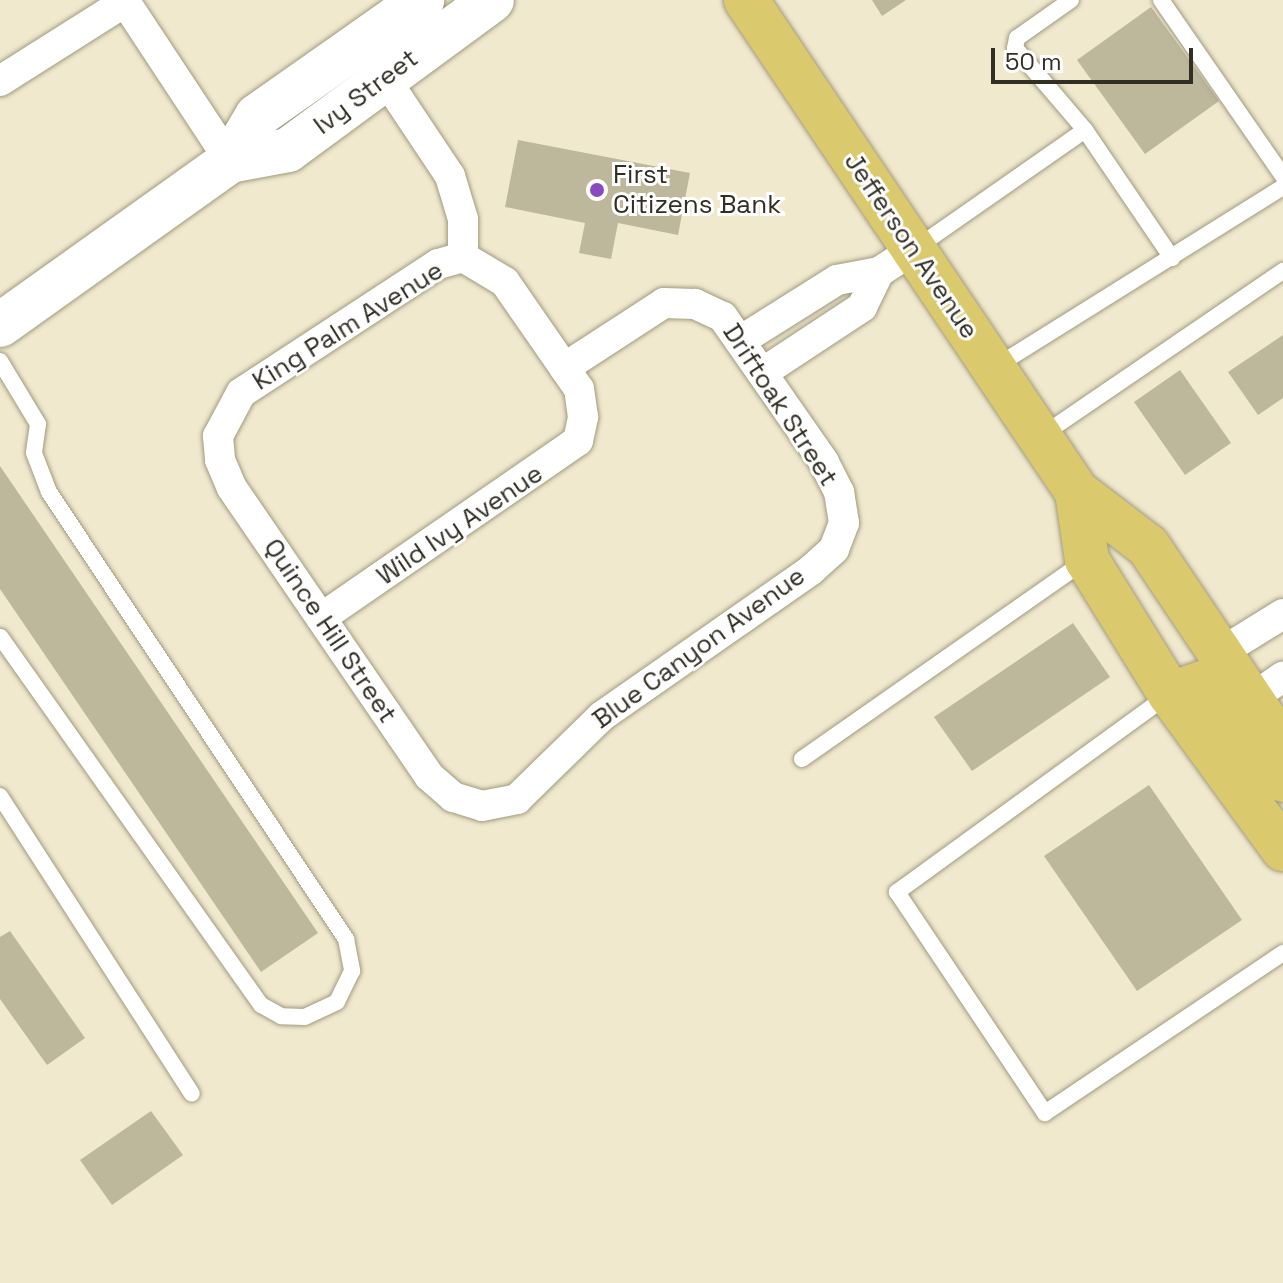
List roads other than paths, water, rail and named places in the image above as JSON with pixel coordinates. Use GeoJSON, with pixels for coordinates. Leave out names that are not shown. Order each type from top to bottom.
{"type":"FeatureCollection","features":[{"type":"Feature","properties":{"kind":"main road","name":"Jefferson Avenue"},"geometry":{"type":"LineString","coordinates":[[746,0],[896,261],[994,367],[1077,492],[1148,546],[1220,653],[1267,688],[1283,747]]}},
{"type":"Feature","properties":{"kind":"main road","name":"Jefferson Avenue"},"geometry":{"type":"LineString","coordinates":[[1077,492],[1087,560],[1170,694],[1283,849]]}},
{"type":"Feature","properties":{"kind":"main road"},"geometry":{"type":"LineString","coordinates":[[1170,694],[1202,683],[1268,771],[1283,780]]}},
{"type":"Feature","properties":{"kind":"street","name":"Ivy Street"},"geometry":{"type":"LineString","coordinates":[[0,325],[230,161],[257,116],[422,0]]}},
{"type":"Feature","properties":{"kind":"street","name":"Ivy Street"},"geometry":{"type":"LineString","coordinates":[[230,161],[288,150],[492,0]]}},
{"type":"Feature","properties":{"kind":"street"},"geometry":{"type":"LineString","coordinates":[[0,81],[124,1],[230,161]]}},
{"type":"Feature","properties":{"kind":"street"},"geometry":{"type":"LineString","coordinates":[[384,77],[455,187],[463,257],[505,282],[564,368]]}},
{"type":"Feature","properties":{"kind":"street","name":"King Palm Avenue"},"geometry":{"type":"LineString","coordinates":[[219,444],[227,413],[241,393],[438,264],[463,257]]}},
{"type":"Feature","properties":{"kind":"street"},"geometry":{"type":"LineString","coordinates":[[740,341],[837,280],[896,261]]}},
{"type":"Feature","properties":{"kind":"street"},"geometry":{"type":"LineString","coordinates":[[762,373],[862,307],[896,261]]}},
{"type":"Feature","properties":{"kind":"street","name":"Driftoak Street"},"geometry":{"type":"LineString","coordinates":[[564,368],[664,303],[695,304],[723,317],[824,462],[839,492],[844,523]]}},
{"type":"Feature","properties":{"kind":"street","name":"Wild Ivy Avenue"},"geometry":{"type":"LineString","coordinates":[[321,618],[552,462],[578,441],[583,417],[579,389],[564,368]]}},
{"type":"Feature","properties":{"kind":"street","name":"Quince Hill Street"},"geometry":{"type":"LineString","coordinates":[[219,444],[232,488],[429,776],[465,800]]}},
{"type":"Feature","properties":{"kind":"street","name":"Blue Canyon Avenue"},"geometry":{"type":"LineString","coordinates":[[465,800],[482,806],[517,799],[602,716],[811,570],[834,549],[844,523]]}},
{"type":"Feature","properties":{"kind":"street"},"geometry":{"type":"LineString","coordinates":[[1220,653],[1283,614]]}},
{"type":"Feature","properties":{"kind":"lane"},"geometry":{"type":"LineString","coordinates":[[1071,0],[1017,38],[1015,48],[1085,130],[1172,258]]}},
{"type":"Feature","properties":{"kind":"lane"},"geometry":{"type":"LineString","coordinates":[[1161,0],[1283,176]]}},
{"type":"Feature","properties":{"kind":"lane"},"geometry":{"type":"LineString","coordinates":[[896,261],[1085,130]]}},
{"type":"Feature","properties":{"kind":"lane"},"geometry":{"type":"LineString","coordinates":[[994,367],[1283,187]]}},
{"type":"Feature","properties":{"kind":"lane"},"geometry":{"type":"LineString","coordinates":[[1041,436],[1283,271]]}},
{"type":"Feature","properties":{"kind":"lane"},"geometry":{"type":"LineString","coordinates":[[801,303],[820,335]]}},
{"type":"Feature","properties":{"kind":"lane"},"geometry":{"type":"LineString","coordinates":[[0,361],[38,424],[34,453],[49,492],[346,939],[352,971],[337,1002],[305,1017],[281,1016],[261,1005],[0,637]]}},
{"type":"Feature","properties":{"kind":"lane"},"geometry":{"type":"LineString","coordinates":[[802,759],[1087,560]]}},
{"type":"Feature","properties":{"kind":"lane"},"geometry":{"type":"LineString","coordinates":[[1170,694],[897,892],[1045,1113],[1283,953]]}},
{"type":"Feature","properties":{"kind":"lane"},"geometry":{"type":"LineString","coordinates":[[0,796],[192,1094]]}},
{"type":"Feature","properties":{"kind":"place","name":"First Citizens Bank"},"geometry":{"type":"Point","coordinates":[597,190]}}]}
